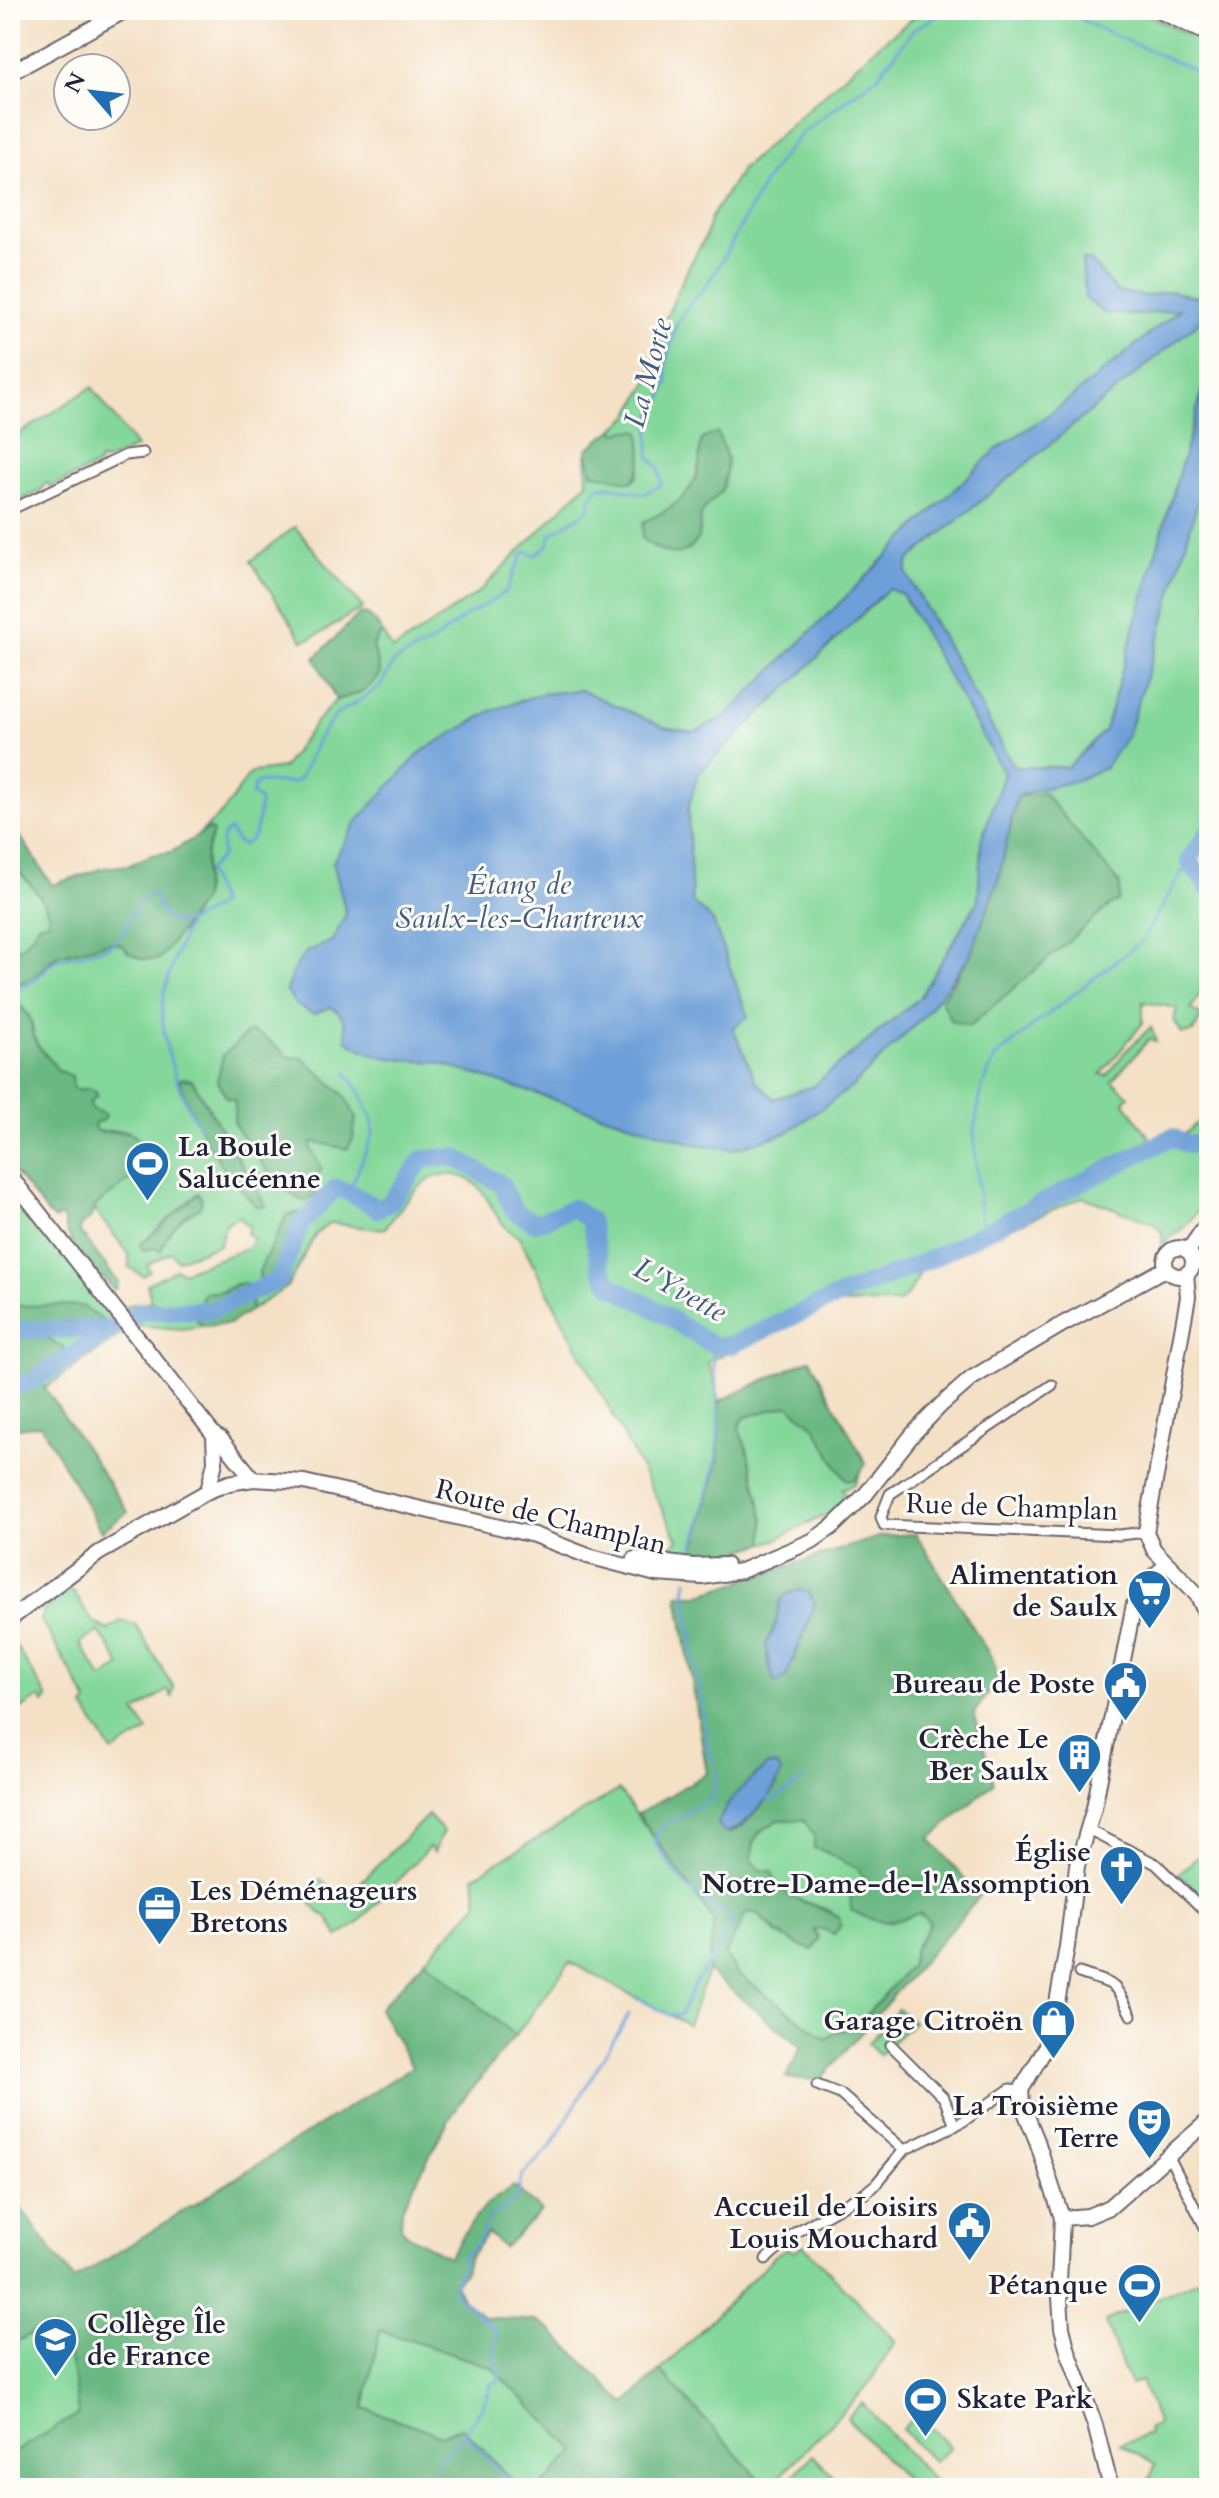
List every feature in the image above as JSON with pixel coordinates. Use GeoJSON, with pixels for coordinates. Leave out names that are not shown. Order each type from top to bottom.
{"type":"FeatureCollection","features":[{"type":"Feature","properties":{"kind":"highway"},"geometry":{"type":"LineString","coordinates":[[1162,10],[1209,32]]}},
{"type":"Feature","properties":{"kind":"highway"},"geometry":{"type":"LineString","coordinates":[[1191,10],[1209,18]]}},
{"type":"Feature","properties":{"kind":"street"},"geometry":{"type":"LineString","coordinates":[[10,64],[126,10]]}},
{"type":"Feature","properties":{"kind":"street"},"geometry":{"type":"LineString","coordinates":[[10,73],[98,24]]}},
{"type":"Feature","properties":{"kind":"street"},"geometry":{"type":"LineString","coordinates":[[10,510],[126,455],[143,453]]}},
{"type":"Feature","properties":{"kind":"street"},"geometry":{"type":"LineString","coordinates":[[10,1176],[214,1435],[221,1439],[253,1479]]}},
{"type":"Feature","properties":{"kind":"street"},"geometry":{"type":"LineString","coordinates":[[1188,1251],[1209,1221]]}},
{"type":"Feature","properties":{"kind":"street"},"geometry":{"type":"LineString","coordinates":[[1175,1248],[1188,1251],[1193,1263],[1186,1274],[1178,1277],[1167,1271],[1164,1262],[1167,1253],[1175,1248]]}},
{"type":"Feature","properties":{"kind":"street","name":"Route de Champlan"},"geometry":{"type":"LineString","coordinates":[[10,1619],[99,1553],[208,1491],[253,1479],[304,1482],[534,1535],[588,1556],[656,1574],[748,1563],[786,1553],[812,1541],[846,1515],[913,1434],[972,1378],[1075,1317],[1161,1271],[1167,1271]]}},
{"type":"Feature","properties":{"kind":"street"},"geometry":{"type":"LineString","coordinates":[[1186,1274],[1188,1297],[1146,1532],[1154,1550],[1197,1594],[1209,1621]]}},
{"type":"Feature","properties":{"kind":"street","name":"Rue de Champlan"},"geometry":{"type":"LineString","coordinates":[[1052,1385],[890,1494],[881,1517],[884,1525],[1119,1535],[1146,1532]]}},
{"type":"Feature","properties":{"kind":"street"},"geometry":{"type":"LineString","coordinates":[[208,1491],[215,1462],[214,1435]]}},
{"type":"Feature","properties":{"kind":"street"},"geometry":{"type":"LineString","coordinates":[[1111,2488],[1095,2425],[1062,2328],[1059,2282],[1062,2218],[1022,2104],[1021,2090],[1049,2037],[1070,1961],[1077,1866],[1094,1808],[1134,1604],[1143,1585],[1167,1565]]}},
{"type":"Feature","properties":{"kind":"street"},"geometry":{"type":"LineString","coordinates":[[1087,1829],[1156,1864],[1209,1915]]}},
{"type":"Feature","properties":{"kind":"street"},"geometry":{"type":"LineString","coordinates":[[1070,1961],[1117,1988],[1131,2015]]}},
{"type":"Feature","properties":{"kind":"street"},"geometry":{"type":"LineString","coordinates":[[891,2045],[944,2098],[955,2126]]}},
{"type":"Feature","properties":{"kind":"street"},"geometry":{"type":"LineString","coordinates":[[817,2085],[840,2094],[904,2150]]}},
{"type":"Feature","properties":{"kind":"street"},"geometry":{"type":"LineString","coordinates":[[766,2259],[796,2232],[865,2193],[904,2150],[955,2126],[1010,2089],[1021,2090]]}},
{"type":"Feature","properties":{"kind":"street"},"geometry":{"type":"LineString","coordinates":[[1062,2218],[1088,2216],[1110,2207],[1209,2120]]}},
{"type":"Feature","properties":{"kind":"street"},"geometry":{"type":"LineString","coordinates":[[1168,2155],[1209,2235]]}},
{"type":"Feature","properties":{"kind":"green space"},"geometry":{"type":"Polygon","coordinates":[[[923,10],[1137,10],[1209,44],[1209,839],[1194,859],[1209,879],[1209,978],[1191,1009],[1202,1016],[1193,1032],[1182,1034],[1174,1020],[1177,1008],[1143,1002],[1143,1023],[1101,1074],[1107,1076],[1125,1052],[1151,1027],[1156,1041],[1149,1039],[1112,1081],[1129,1096],[1124,1101],[1157,1148],[1183,1136],[1209,1112],[1209,1199],[1181,1230],[1162,1244],[1162,1232],[1153,1223],[1083,1197],[939,1258],[921,1271],[910,1292],[899,1303],[831,1304],[794,1317],[708,1362],[720,1401],[719,1419],[784,1404],[826,1407],[860,1472],[855,1484],[842,1489],[846,1496],[830,1513],[775,1540],[737,1552],[665,1554],[678,1539],[519,1237],[502,1223],[478,1187],[464,1177],[439,1176],[423,1184],[385,1228],[330,1223],[316,1234],[287,1287],[251,1310],[250,1287],[236,1284],[201,1297],[204,1311],[197,1320],[203,1326],[181,1329],[135,1325],[124,1308],[151,1301],[147,1284],[176,1269],[182,1272],[246,1249],[254,1238],[247,1234],[249,1226],[240,1216],[226,1223],[219,1245],[177,1260],[171,1252],[147,1265],[150,1271],[143,1276],[129,1267],[129,1254],[95,1211],[95,1206],[130,1179],[143,1160],[128,1131],[97,1131],[90,1102],[97,1094],[94,1090],[75,1089],[67,1082],[36,1042],[31,1020],[10,996],[10,987],[31,979],[56,956],[111,942],[122,945],[129,953],[182,932],[203,899],[206,853],[212,832],[209,829],[198,835],[224,811],[248,776],[254,772],[283,768],[336,700],[357,694],[380,673],[373,645],[379,635],[383,634],[393,650],[479,592],[587,483],[586,453],[592,473],[631,482],[638,475],[642,457],[614,429],[628,417],[649,380],[663,325],[706,236],[710,219],[742,169],[875,48],[923,10]],[[198,1193],[140,1245],[162,1247],[177,1224],[200,1207],[198,1193]],[[287,1215],[259,1273],[278,1275],[286,1255],[287,1215]]]}},
{"type":"Feature","properties":{"kind":"green space"},"geometry":{"type":"Polygon","coordinates":[[[92,387],[136,447],[106,461],[100,460],[98,465],[51,487],[44,484],[42,490],[10,505],[10,440],[92,387]]]}},
{"type":"Feature","properties":{"kind":"green space"},"geometry":{"type":"Polygon","coordinates":[[[614,429],[618,433],[640,431],[641,465],[631,482],[592,473],[587,449],[614,429]]]}},
{"type":"Feature","properties":{"kind":"green space"},"geometry":{"type":"Polygon","coordinates":[[[717,432],[727,466],[721,492],[702,513],[698,539],[690,548],[676,553],[661,551],[642,538],[643,522],[672,507],[687,493],[697,475],[702,439],[717,432]]]}},
{"type":"Feature","properties":{"kind":"green space"},"geometry":{"type":"Polygon","coordinates":[[[295,527],[363,608],[303,641],[251,561],[295,527]]]}},
{"type":"Feature","properties":{"kind":"green space"},"geometry":{"type":"Polygon","coordinates":[[[360,613],[374,620],[383,634],[379,635],[373,646],[380,673],[367,688],[336,700],[315,658],[360,613]]]}},
{"type":"Feature","properties":{"kind":"green space"},"geometry":{"type":"Polygon","coordinates":[[[1044,793],[1120,884],[1119,900],[970,1026],[951,1021],[941,1000],[970,956],[998,880],[1017,797],[1044,793]]]}},
{"type":"Feature","properties":{"kind":"green space"},"geometry":{"type":"Polygon","coordinates":[[[209,829],[213,832],[206,853],[203,899],[157,960],[142,959],[129,953],[122,945],[111,942],[56,956],[31,979],[10,987],[10,948],[21,947],[38,924],[49,921],[41,898],[10,864],[10,834],[22,839],[52,885],[104,868],[130,865],[151,855],[171,852],[209,829]]]}},
{"type":"Feature","properties":{"kind":"green space"},"geometry":{"type":"Polygon","coordinates":[[[10,864],[41,898],[49,921],[38,924],[21,947],[10,948],[10,864]]]}},
{"type":"Feature","properties":{"kind":"green space"},"geometry":{"type":"Polygon","coordinates":[[[10,996],[31,1020],[37,1044],[58,1070],[72,1076],[73,1087],[94,1090],[97,1096],[90,1105],[93,1110],[105,1114],[104,1119],[95,1124],[97,1131],[132,1134],[146,1154],[132,1171],[131,1179],[95,1206],[90,1219],[79,1230],[118,1282],[116,1289],[112,1289],[81,1257],[71,1242],[63,1218],[55,1220],[50,1216],[10,1167],[10,996]]]}},
{"type":"Feature","properties":{"kind":"green space"},"geometry":{"type":"Polygon","coordinates":[[[250,1031],[266,1038],[289,1057],[303,1058],[344,1095],[356,1117],[353,1139],[347,1149],[311,1143],[311,1149],[322,1168],[316,1178],[315,1195],[304,1202],[278,1185],[237,1129],[234,1123],[235,1100],[227,1098],[217,1081],[223,1055],[250,1031]]]}},
{"type":"Feature","properties":{"kind":"green space"},"geometry":{"type":"Polygon","coordinates":[[[179,1080],[192,1080],[266,1206],[255,1206],[222,1166],[189,1105],[179,1080]]]}},
{"type":"Feature","properties":{"kind":"green space"},"geometry":{"type":"Polygon","coordinates":[[[10,1186],[125,1331],[45,1388],[28,1372],[56,1345],[47,1338],[49,1325],[72,1321],[91,1333],[105,1325],[104,1321],[82,1306],[10,1306],[10,1186]]]}},
{"type":"Feature","properties":{"kind":"green space"},"geometry":{"type":"Polygon","coordinates":[[[198,1193],[202,1199],[200,1207],[176,1225],[161,1251],[153,1248],[144,1251],[140,1245],[198,1193]]]}},
{"type":"Feature","properties":{"kind":"green space"},"geometry":{"type":"Polygon","coordinates":[[[299,1212],[278,1275],[264,1283],[260,1281],[261,1267],[287,1215],[299,1212]]]}},
{"type":"Feature","properties":{"kind":"green space"},"geometry":{"type":"Polygon","coordinates":[[[245,1283],[250,1292],[251,1310],[229,1324],[203,1326],[197,1320],[204,1311],[201,1297],[205,1292],[223,1292],[236,1284],[245,1283]]]}},
{"type":"Feature","properties":{"kind":"green space"},"geometry":{"type":"Polygon","coordinates":[[[10,1306],[82,1306],[104,1321],[105,1325],[95,1335],[69,1321],[49,1325],[47,1338],[63,1346],[67,1353],[28,1373],[45,1388],[128,1512],[101,1531],[41,1425],[10,1429],[10,1306]]]}},
{"type":"Feature","properties":{"kind":"green space"},"geometry":{"type":"Polygon","coordinates":[[[810,1359],[866,1464],[854,1480],[847,1480],[815,1427],[788,1405],[746,1417],[739,1429],[764,1519],[764,1543],[737,1552],[694,1552],[718,1462],[720,1401],[810,1359]]]}},
{"type":"Feature","properties":{"kind":"green space"},"geometry":{"type":"Polygon","coordinates":[[[916,1534],[994,1662],[996,1682],[974,1713],[994,1783],[930,1839],[980,1896],[820,2080],[786,2078],[801,2047],[708,1971],[714,1921],[638,1814],[707,1773],[678,1595],[698,1595],[882,1536],[916,1534]],[[790,1592],[779,1604],[776,1623],[767,1642],[767,1657],[774,1681],[794,1660],[815,1604],[790,1592]],[[768,1765],[727,1806],[730,1833],[742,1827],[777,1785],[777,1766],[768,1765]],[[779,1820],[761,1832],[753,1846],[752,1861],[760,1870],[772,1871],[776,1882],[791,1897],[840,1919],[840,1927],[834,1934],[823,1929],[814,1930],[819,1938],[813,1950],[782,1936],[757,1913],[746,1913],[725,1955],[737,1973],[826,2039],[836,2032],[855,2028],[910,1966],[915,1948],[930,1923],[920,1913],[886,1922],[851,1910],[850,1892],[863,1878],[857,1867],[814,1848],[814,1835],[804,1820],[779,1820]]]}},
{"type":"Feature","properties":{"kind":"green space"},"geometry":{"type":"Polygon","coordinates":[[[68,1590],[73,1591],[93,1622],[108,1630],[120,1621],[135,1624],[174,1688],[172,1697],[168,1690],[135,1712],[148,1731],[112,1752],[84,1707],[88,1702],[41,1620],[43,1611],[68,1590]],[[99,1631],[80,1643],[102,1678],[121,1666],[99,1631]]]}},
{"type":"Feature","properties":{"kind":"green space"},"geometry":{"type":"Polygon","coordinates":[[[14,1643],[48,1698],[44,1703],[40,1697],[10,1716],[10,1644],[14,1643]]]}},
{"type":"Feature","properties":{"kind":"green space"},"geometry":{"type":"Polygon","coordinates":[[[619,1790],[714,1921],[708,1971],[688,2025],[570,1962],[515,2036],[425,1960],[478,1903],[474,1876],[619,1790]]]}},
{"type":"Feature","properties":{"kind":"green space"},"geometry":{"type":"Polygon","coordinates":[[[428,1815],[443,1831],[434,1852],[429,1847],[358,1923],[338,1937],[328,1917],[318,1912],[303,1892],[321,1880],[342,1901],[428,1815]]]}},
{"type":"Feature","properties":{"kind":"green space"},"geometry":{"type":"Polygon","coordinates":[[[779,1820],[805,1820],[814,1835],[814,1848],[857,1867],[881,1891],[931,1923],[915,1948],[911,1966],[855,2028],[836,2032],[826,2039],[737,1973],[725,1954],[745,1913],[757,1913],[777,1934],[812,1950],[819,1938],[814,1930],[823,1929],[831,1911],[786,1895],[752,1861],[757,1836],[779,1820]]]}},
{"type":"Feature","properties":{"kind":"green space"},"geometry":{"type":"Polygon","coordinates":[[[1209,1847],[1209,1904],[1178,1874],[1209,1847]]]}},
{"type":"Feature","properties":{"kind":"green space"},"geometry":{"type":"Polygon","coordinates":[[[425,1960],[515,2036],[459,2104],[446,2125],[402,2208],[401,2227],[407,2234],[448,2257],[487,2204],[514,2186],[541,2211],[504,2248],[488,2233],[468,2259],[465,2271],[455,2284],[462,2299],[484,2317],[536,2321],[551,2330],[625,2404],[660,2371],[768,2488],[539,2488],[576,2451],[491,2367],[380,2330],[364,2408],[441,2435],[462,2427],[519,2488],[445,2488],[434,2480],[432,2488],[10,2488],[10,2455],[78,2414],[66,2346],[54,2328],[44,2327],[10,2345],[10,2193],[74,2280],[412,2067],[379,2009],[425,1960]]]}},
{"type":"Feature","properties":{"kind":"green space"},"geometry":{"type":"Polygon","coordinates":[[[898,2009],[914,2022],[879,2055],[868,2044],[898,2009]]]}},
{"type":"Feature","properties":{"kind":"green space"},"geometry":{"type":"Polygon","coordinates":[[[803,2245],[896,2341],[865,2389],[768,2488],[660,2371],[776,2255],[787,2248],[793,2252],[803,2245]]]}},
{"type":"Feature","properties":{"kind":"green space"},"geometry":{"type":"Polygon","coordinates":[[[1209,2275],[1209,2488],[1146,2488],[1155,2465],[1120,2444],[1149,2434],[1148,2429],[1158,2424],[1141,2381],[1130,2385],[1105,2321],[1209,2275]]]}},
{"type":"Feature","properties":{"kind":"green space"},"geometry":{"type":"Polygon","coordinates":[[[44,2327],[54,2328],[66,2346],[79,2414],[10,2455],[10,2345],[44,2327]]]}},
{"type":"Feature","properties":{"kind":"green space"},"geometry":{"type":"Polygon","coordinates":[[[379,2330],[491,2367],[577,2451],[539,2488],[519,2488],[462,2427],[441,2435],[364,2408],[379,2330]]]}},
{"type":"Feature","properties":{"kind":"green space"},"geometry":{"type":"Polygon","coordinates":[[[862,2403],[940,2488],[913,2488],[847,2418],[862,2403]]]}},
{"type":"Feature","properties":{"kind":"green space","name":"Skate Park"},"geometry":{"type":"Polygon","coordinates":[[[918,2414],[950,2447],[934,2462],[902,2429],[918,2414]]]}},
{"type":"Feature","properties":{"kind":"green space"},"geometry":{"type":"Polygon","coordinates":[[[813,2455],[844,2488],[781,2488],[813,2455]]]}},
{"type":"Feature","properties":{"kind":"water","name":"Étang de Saulx-les-Chartreux"},"geometry":{"type":"Polygon","coordinates":[[[1082,260],[1090,260],[1117,292],[1147,296],[1170,291],[1197,297],[1209,287],[1209,319],[1203,319],[909,560],[906,572],[1014,767],[1068,767],[1105,730],[1209,368],[1209,462],[1162,628],[1127,736],[1105,768],[1075,781],[1017,797],[998,880],[970,956],[923,1017],[851,1088],[786,1133],[734,1149],[698,1145],[436,1062],[389,1058],[367,1052],[346,1040],[344,1020],[331,1007],[313,1014],[295,1004],[286,990],[295,967],[306,952],[332,941],[346,914],[333,862],[357,821],[422,751],[491,711],[540,694],[581,690],[664,727],[695,732],[726,716],[996,450],[1058,408],[1180,309],[1139,315],[1103,313],[1085,298],[1082,260]],[[888,589],[698,774],[688,809],[692,902],[713,921],[748,1017],[733,1028],[756,1081],[774,1099],[813,1086],[919,998],[978,901],[981,841],[1004,774],[902,594],[888,589]]]}},
{"type":"Feature","properties":{"kind":"water"},"geometry":{"type":"Polygon","coordinates":[[[800,1590],[809,1592],[815,1604],[786,1677],[777,1683],[774,1682],[769,1662],[767,1642],[776,1624],[780,1601],[800,1590]]]}},
{"type":"Feature","properties":{"kind":"water"},"geometry":{"type":"Polygon","coordinates":[[[768,1765],[777,1766],[781,1772],[774,1789],[749,1818],[724,1832],[718,1824],[726,1807],[768,1765]]]}},
{"type":"Feature","properties":{"kind":"waterway","name":"La Morte"},"geometry":{"type":"LineString","coordinates":[[10,994],[36,980],[57,960],[109,947],[123,932],[142,898],[153,893],[165,916],[178,923],[193,920],[219,905],[207,871],[222,856],[222,841],[226,832],[230,830],[242,845],[255,833],[260,803],[252,795],[255,784],[293,783],[300,778],[319,737],[337,714],[379,688],[395,661],[432,642],[506,591],[522,555],[526,552],[536,555],[548,545],[551,534],[588,511],[590,500],[599,487],[608,486],[643,494],[662,485],[659,467],[649,457],[650,419],[668,382],[666,363],[677,323],[717,270],[764,183],[804,131],[878,76],[914,29],[949,10]]}},
{"type":"Feature","properties":{"kind":"waterway","name":"La Morte"},"geometry":{"type":"LineString","coordinates":[[1068,10],[1089,24],[1209,77]]}},
{"type":"Feature","properties":{"kind":"waterway","name":"L'Yvette"},"geometry":{"type":"LineString","coordinates":[[1209,832],[1189,860],[1209,889]]}},
{"type":"Feature","properties":{"kind":"waterway"},"geometry":{"type":"LineString","coordinates":[[982,1233],[974,1132],[982,1087],[995,1058],[1142,941],[1189,860]]}},
{"type":"Feature","properties":{"kind":"waterway"},"geometry":{"type":"LineString","coordinates":[[188,922],[164,994],[162,1010],[171,1063],[199,1127]]}},
{"type":"Feature","properties":{"kind":"waterway"},"geometry":{"type":"LineString","coordinates":[[346,1072],[359,1090],[372,1120],[373,1134],[349,1192]]}},
{"type":"Feature","properties":{"kind":"waterway","name":"L'Yvette"},"geometry":{"type":"LineString","coordinates":[[10,1389],[34,1380],[141,1311],[211,1310],[279,1280],[301,1224],[336,1188],[378,1209],[390,1203],[423,1159],[455,1157],[502,1185],[514,1211],[536,1223],[573,1208],[590,1220],[601,1269],[612,1286],[712,1345],[732,1345],[822,1303],[931,1259],[1172,1137],[1188,1145],[1209,1142]]}},
{"type":"Feature","properties":{"kind":"waterway"},"geometry":{"type":"LineString","coordinates":[[1203,1144],[1209,1162]]}},
{"type":"Feature","properties":{"kind":"waterway","name":"L'Yvette"},"geometry":{"type":"LineString","coordinates":[[10,1330],[110,1329]]}},
{"type":"Feature","properties":{"kind":"waterway"},"geometry":{"type":"LineString","coordinates":[[690,1561],[716,1462],[719,1415],[712,1345]]}},
{"type":"Feature","properties":{"kind":"waterway"},"geometry":{"type":"LineString","coordinates":[[687,1580],[685,1593],[709,1754],[716,1764]]}},
{"type":"Feature","properties":{"kind":"waterway"},"geometry":{"type":"LineString","coordinates":[[637,1999],[669,2015],[680,2015],[694,1985],[733,1924],[725,1913],[689,1889],[655,1843],[662,1827],[712,1799],[717,1771]]}},
{"type":"Feature","properties":{"kind":"waterway"},"geometry":{"type":"LineString","coordinates":[[765,1796],[772,1801],[805,1779]]}},
{"type":"Feature","properties":{"kind":"waterway"},"geometry":{"type":"LineString","coordinates":[[436,2465],[477,2416],[491,2384],[497,2382],[500,2376],[494,2354],[498,2332],[457,2296],[453,2288],[464,2255],[478,2243],[490,2216],[519,2197],[523,2175],[551,2146],[629,2014]]}},
{"type":"Feature","properties":{"kind":"waterway"},"geometry":{"type":"LineString","coordinates":[[464,2434],[517,2488]]}},
{"type":"Feature","properties":{"kind":"waterway"},"geometry":{"type":"LineString","coordinates":[[433,2488],[434,2481]]}},
{"type":"Feature","properties":{"kind":"place","name":"La Boule Salucéenne"},"geometry":{"type":"Point","coordinates":[147,1202]}},
{"type":"Feature","properties":{"kind":"place","name":"Alimentation de Saulx"},"geometry":{"type":"Point","coordinates":[1149,1630]}},
{"type":"Feature","properties":{"kind":"place","name":"Bureau de Poste"},"geometry":{"type":"Point","coordinates":[1126,1723]}},
{"type":"Feature","properties":{"kind":"place","name":"Crèche Le Ber Saulx"},"geometry":{"type":"Point","coordinates":[1080,1794]}},
{"type":"Feature","properties":{"kind":"place","name":"Église Notre-Dame-de-l'Assomption"},"geometry":{"type":"Point","coordinates":[1122,1907]}},
{"type":"Feature","properties":{"kind":"place","name":"Les Déménageurs Bretons"},"geometry":{"type":"Point","coordinates":[159,1946]}},
{"type":"Feature","properties":{"kind":"place","name":"Garage Citroën"},"geometry":{"type":"Point","coordinates":[1054,2060]}},
{"type":"Feature","properties":{"kind":"place","name":"La Troisième Terre"},"geometry":{"type":"Point","coordinates":[1150,2161]}},
{"type":"Feature","properties":{"kind":"place","name":"Accueil de Loisirs Louis Mouchard"},"geometry":{"type":"Point","coordinates":[969,2262]}},
{"type":"Feature","properties":{"kind":"place","name":"Pétanque"},"geometry":{"type":"Point","coordinates":[1139,2324]}},
{"type":"Feature","properties":{"kind":"place","name":"Collège Île de France"},"geometry":{"type":"Point","coordinates":[56,2379]}},
{"type":"Feature","properties":{"kind":"place","name":"Skate Park"},"geometry":{"type":"Point","coordinates":[926,2438]}}]}
